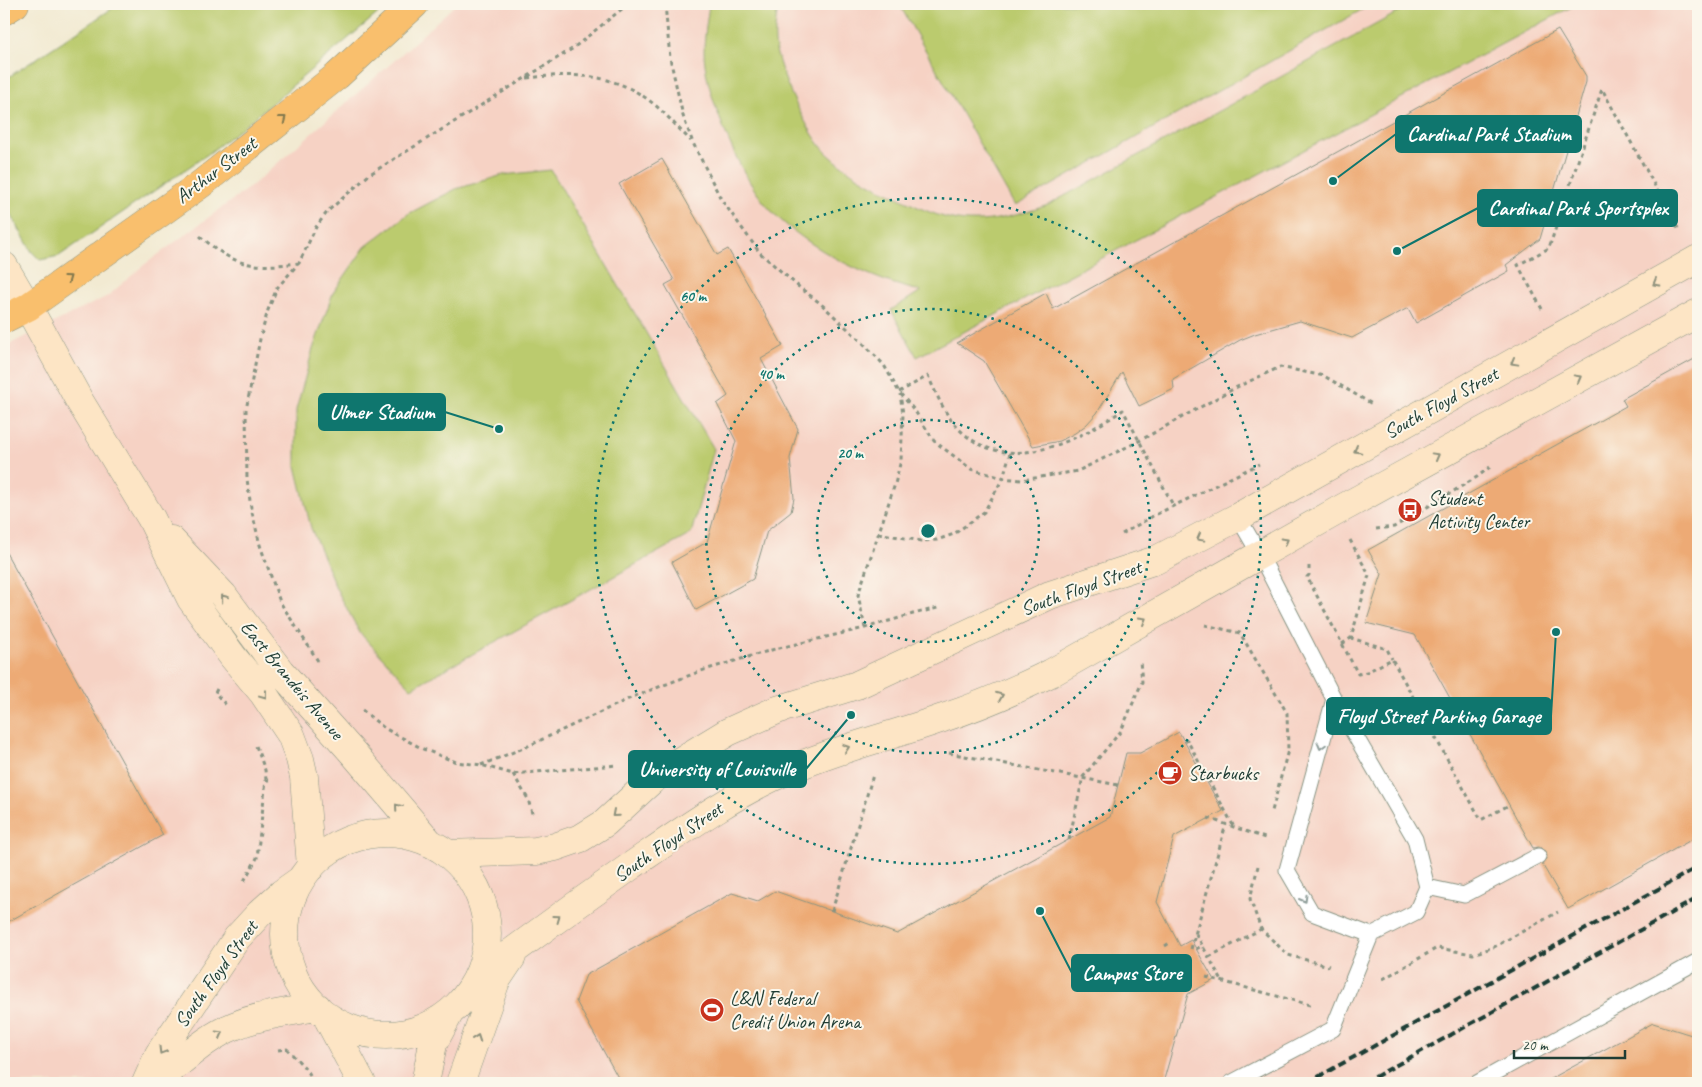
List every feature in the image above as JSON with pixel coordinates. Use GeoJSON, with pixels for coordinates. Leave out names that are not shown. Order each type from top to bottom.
{"type":"FeatureCollection","features":[{"type":"Feature","properties":{"kind":"main road"},"geometry":{"type":"LineString","coordinates":[[4,11],[15,4]]}},
{"type":"Feature","properties":{"kind":"main road","name":"Arthur Street"},"geometry":{"type":"LineString","coordinates":[[4,319],[28,307],[201,184],[337,76],[415,4]]}},
{"type":"Feature","properties":{"kind":"street","name":"South Floyd Street"},"geometry":{"type":"LineString","coordinates":[[146,1083],[159,1054],[237,938],[282,892],[306,873],[327,852],[342,843],[359,837],[395,834],[413,837],[439,848],[536,851],[581,838],[605,823],[656,777],[728,732],[777,710],[857,685],[1050,596],[1156,560],[1238,517],[1698,259]]}},
{"type":"Feature","properties":{"kind":"street","name":"East Brandeis Avenue"},"geometry":{"type":"LineString","coordinates":[[4,266],[84,407],[151,518],[191,599],[233,658],[263,693],[291,735],[300,759],[304,777],[306,873]]}},
{"type":"Feature","properties":{"kind":"street","name":"South Floyd Street"},"geometry":{"type":"LineString","coordinates":[[478,977],[664,843],[736,796],[789,770],[839,751],[944,718],[1051,673],[1260,556],[1346,505],[1698,313]]}},
{"type":"Feature","properties":{"kind":"street","name":"East Brandeis Avenue"},"geometry":{"type":"LineString","coordinates":[[151,518],[223,595],[280,672],[439,848],[464,870],[476,889],[484,910],[488,932],[485,955],[478,977]]}},
{"type":"Feature","properties":{"kind":"street"},"geometry":{"type":"LineString","coordinates":[[306,873],[289,907],[286,930],[287,953],[298,982],[321,1011],[362,1083]]}},
{"type":"Feature","properties":{"kind":"street"},"geometry":{"type":"LineString","coordinates":[[460,1083],[496,981],[518,947]]}},
{"type":"Feature","properties":{"kind":"street"},"geometry":{"type":"LineString","coordinates":[[321,1011],[349,1028],[375,1035],[401,1034],[426,1027],[449,1014],[466,997],[478,977]]}},
{"type":"Feature","properties":{"kind":"street","name":"South Floyd Street"},"geometry":{"type":"LineString","coordinates":[[153,1083],[212,1038],[234,1026],[264,1016],[321,1011]]}},
{"type":"Feature","properties":{"kind":"street"},"geometry":{"type":"LineString","coordinates":[[425,1083],[433,1044],[449,1014]]}},
{"type":"Feature","properties":{"kind":"lane"},"geometry":{"type":"LineString","coordinates":[[1231,1083],[1333,1029],[1371,935],[1416,912],[1427,887],[1415,839],[1334,699],[1238,517]]}},
{"type":"Feature","properties":{"kind":"lane"},"geometry":{"type":"LineString","coordinates":[[1334,699],[1287,870],[1312,913],[1371,935]]}},
{"type":"Feature","properties":{"kind":"lane"},"geometry":{"type":"LineString","coordinates":[[1427,887],[1464,895],[1538,856]]}},
{"type":"Feature","properties":{"kind":"lane"},"geometry":{"type":"LineString","coordinates":[[1476,1083],[1698,961]]}},
{"type":"Feature","properties":{"kind":"path"},"geometry":{"type":"LineString","coordinates":[[323,669],[280,602],[260,545],[251,508],[247,479],[246,410],[260,339],[268,310],[277,288],[299,263],[316,227],[328,211],[370,174],[572,49],[628,4]]}},
{"type":"Feature","properties":{"kind":"path"},"geometry":{"type":"LineString","coordinates":[[666,4],[670,58],[683,116],[693,143],[721,199],[760,253],[820,303],[884,365],[899,392],[934,441],[971,468],[1003,478],[1022,480],[1078,471],[1139,441],[1234,388],[1280,367],[1324,376],[1375,406]]}},
{"type":"Feature","properties":{"kind":"path"},"geometry":{"type":"LineString","coordinates":[[525,78],[562,74],[598,78],[615,83],[635,91],[655,105],[693,143]]}},
{"type":"Feature","properties":{"kind":"path"},"geometry":{"type":"LineString","coordinates":[[1544,312],[1518,265],[1549,248],[1602,89],[1681,234]]}},
{"type":"Feature","properties":{"kind":"path"},"geometry":{"type":"LineString","coordinates":[[200,236],[226,256],[247,264],[265,267],[299,263]]}},
{"type":"Feature","properties":{"kind":"path"},"geometry":{"type":"LineString","coordinates":[[899,392],[928,376],[941,402],[961,431],[987,447],[1010,453],[1055,446],[1074,439],[1103,424],[1123,410],[1174,507]]}},
{"type":"Feature","properties":{"kind":"path"},"geometry":{"type":"LineString","coordinates":[[481,765],[526,747],[635,696],[702,671],[775,649],[864,628],[858,595],[895,484],[901,460],[903,414],[899,392]]}},
{"type":"Feature","properties":{"kind":"path"},"geometry":{"type":"LineString","coordinates":[[878,533],[921,541],[937,540],[954,534],[984,512],[1003,478],[1010,453]]}},
{"type":"Feature","properties":{"kind":"path"},"geometry":{"type":"LineString","coordinates":[[1342,644],[1351,638],[1369,576],[1346,535]]}},
{"type":"Feature","properties":{"kind":"path"},"geometry":{"type":"LineString","coordinates":[[1307,578],[1358,674],[1367,672],[1392,659]]}},
{"type":"Feature","properties":{"kind":"path"},"geometry":{"type":"LineString","coordinates":[[1202,624],[1240,633],[1287,713],[1288,750],[1272,812]]}},
{"type":"Feature","properties":{"kind":"path"},"geometry":{"type":"LineString","coordinates":[[1351,638],[1387,649],[1481,820],[1509,805]]}},
{"type":"Feature","properties":{"kind":"path"},"geometry":{"type":"LineString","coordinates":[[1068,840],[1082,778],[1121,731],[1142,682],[1140,657]]}},
{"type":"Feature","properties":{"kind":"path"},"geometry":{"type":"LineString","coordinates":[[215,693],[232,710]]}},
{"type":"Feature","properties":{"kind":"path"},"geometry":{"type":"LineString","coordinates":[[360,708],[384,728],[423,749],[456,762],[481,765],[512,774],[626,765]]}},
{"type":"Feature","properties":{"kind":"path"},"geometry":{"type":"LineString","coordinates":[[1185,742],[1187,740],[1234,827]]}},
{"type":"Feature","properties":{"kind":"path"},"geometry":{"type":"LineString","coordinates":[[242,883],[257,858],[266,780],[265,770],[254,741]]}},
{"type":"Feature","properties":{"kind":"path"},"geometry":{"type":"LineString","coordinates":[[948,752],[1118,785]]}},
{"type":"Feature","properties":{"kind":"path"},"geometry":{"type":"LineString","coordinates":[[512,774],[528,800],[534,821]]}},
{"type":"Feature","properties":{"kind":"path"},"geometry":{"type":"LineString","coordinates":[[832,911],[874,774]]}},
{"type":"Feature","properties":{"kind":"path"},"geometry":{"type":"LineString","coordinates":[[266,780],[276,780]]}},
{"type":"Feature","properties":{"kind":"path"},"geometry":{"type":"LineString","coordinates":[[1208,818],[1266,838]]}},
{"type":"Feature","properties":{"kind":"path"},"geometry":{"type":"LineString","coordinates":[[1191,949],[1226,824]]}},
{"type":"Feature","properties":{"kind":"path"},"geometry":{"type":"LineString","coordinates":[[1263,847],[1268,829]]}},
{"type":"Feature","properties":{"kind":"path"},"geometry":{"type":"LineString","coordinates":[[1259,864],[1250,899],[1261,929],[1288,954],[1380,981],[1438,948],[1473,954],[1494,947],[1558,912]]}},
{"type":"Feature","properties":{"kind":"path"},"geometry":{"type":"LineString","coordinates":[[1209,957],[1261,929]]}},
{"type":"Feature","properties":{"kind":"path"},"geometry":{"type":"LineString","coordinates":[[1196,933],[1222,982]]}},
{"type":"Feature","properties":{"kind":"path"},"geometry":{"type":"LineString","coordinates":[[1165,946],[1171,942]]}},
{"type":"Feature","properties":{"kind":"path"},"geometry":{"type":"LineString","coordinates":[[1196,949],[1202,946],[1209,957],[1215,970],[1210,973]]}},
{"type":"Feature","properties":{"kind":"path"},"geometry":{"type":"LineString","coordinates":[[1206,977],[1315,1007]]}},
{"type":"Feature","properties":{"kind":"path"},"geometry":{"type":"LineString","coordinates":[[270,1050],[287,1050],[307,1070],[315,1083]]}},
{"type":"Feature","properties":{"kind":"shaded area"},"geometry":{"type":"Polygon","coordinates":[[[456,4],[1698,4],[1698,1083],[4,1083],[4,347],[108,296],[144,265],[254,184],[456,4]]]}},
{"type":"Feature","properties":{"kind":"green space"},"geometry":{"type":"Polygon","coordinates":[[[119,4],[389,4],[253,119],[208,154],[59,256],[40,260],[32,252],[4,202],[4,80],[119,4]]]}},
{"type":"Feature","properties":{"kind":"green space"},"geometry":{"type":"Polygon","coordinates":[[[709,4],[778,4],[775,42],[781,68],[803,118],[828,154],[860,178],[916,206],[952,219],[976,221],[1013,216],[1048,205],[1413,4],[1577,4],[917,357],[891,310],[921,291],[901,286],[857,269],[813,245],[776,216],[749,181],[723,126],[707,77],[704,49],[709,4]]]}},
{"type":"Feature","properties":{"kind":"green space"},"geometry":{"type":"Polygon","coordinates":[[[899,4],[1372,4],[1015,206],[899,4]]]}},
{"type":"Feature","properties":{"kind":"green space"},"geometry":{"type":"Polygon","coordinates":[[[551,170],[714,449],[691,534],[411,688],[360,633],[336,588],[311,528],[296,466],[296,410],[313,349],[333,293],[365,247],[408,214],[456,189],[503,175],[551,170]]]}},
{"type":"Feature","properties":{"kind":"building"},"geometry":{"type":"Polygon","coordinates":[[[1558,30],[1586,76],[1586,82],[1540,239],[1506,265],[1509,271],[1416,323],[1408,308],[1352,338],[1300,321],[1255,334],[1240,340],[1173,379],[1174,389],[1139,406],[1122,372],[1097,413],[1086,425],[1060,441],[1033,446],[984,361],[957,343],[1046,293],[1053,309],[1558,30]]]}},
{"type":"Feature","properties":{"kind":"building"},"geometry":{"type":"Polygon","coordinates":[[[662,159],[717,255],[728,249],[783,346],[761,359],[798,429],[790,458],[794,498],[791,512],[767,531],[753,579],[696,610],[672,562],[707,542],[736,441],[717,404],[728,396],[665,285],[674,280],[619,184],[662,159]]]}},
{"type":"Feature","properties":{"kind":"building"},"geometry":{"type":"Polygon","coordinates":[[[1698,357],[1698,836],[1568,909],[1542,864],[1547,857],[1546,851],[1539,847],[1533,848],[1415,635],[1366,623],[1382,574],[1368,550],[1626,406],[1622,399],[1698,357]]]}},
{"type":"Feature","properties":{"kind":"building"},"geometry":{"type":"Polygon","coordinates":[[[4,549],[163,835],[4,924],[4,549]]]}},
{"type":"Feature","properties":{"kind":"building"},"geometry":{"type":"Polygon","coordinates":[[[1179,732],[1223,811],[1174,837],[1157,902],[1180,946],[1191,940],[1214,980],[1188,994],[1163,1083],[621,1083],[576,1001],[586,975],[732,893],[758,901],[775,891],[897,934],[1110,817],[1126,753],[1140,753],[1179,732]]]}},
{"type":"Feature","properties":{"kind":"building"},"geometry":{"type":"Polygon","coordinates":[[[1653,1023],[1698,1037],[1698,1083],[1543,1083],[1653,1023]]]}},
{"type":"Feature","properties":{"kind":"railway"},"geometry":{"type":"LineString","coordinates":[[1307,1083],[1698,867]]}},
{"type":"Feature","properties":{"kind":"railway"},"geometry":{"type":"LineString","coordinates":[[1364,1083],[1698,898]]}},
{"type":"Feature","properties":{"kind":"place","name":"Cardinal Park Stadium"},"geometry":{"type":"Point","coordinates":[1333,181]}},
{"type":"Feature","properties":{"kind":"place","name":"Cardinal Park Sportsplex"},"geometry":{"type":"Point","coordinates":[1397,251]}},
{"type":"Feature","properties":{"kind":"place","name":"Ulmer Stadium"},"geometry":{"type":"Point","coordinates":[499,429]}},
{"type":"Feature","properties":{"kind":"place","name":"Student Activity Center"},"geometry":{"type":"Point","coordinates":[1410,510]}},
{"type":"Feature","properties":{"kind":"place","name":"Floyd Street Parking Garage"},"geometry":{"type":"Point","coordinates":[1556,632]}},
{"type":"Feature","properties":{"kind":"place","name":"University of Louisville"},"geometry":{"type":"Point","coordinates":[851,715]}},
{"type":"Feature","properties":{"kind":"place","name":"Starbucks"},"geometry":{"type":"Point","coordinates":[1170,773]}},
{"type":"Feature","properties":{"kind":"place","name":"Campus Store"},"geometry":{"type":"Point","coordinates":[1040,911]}},
{"type":"Feature","properties":{"kind":"place","name":"L&N Federal Credit Union Arena"},"geometry":{"type":"Point","coordinates":[712,1010]}}]}
